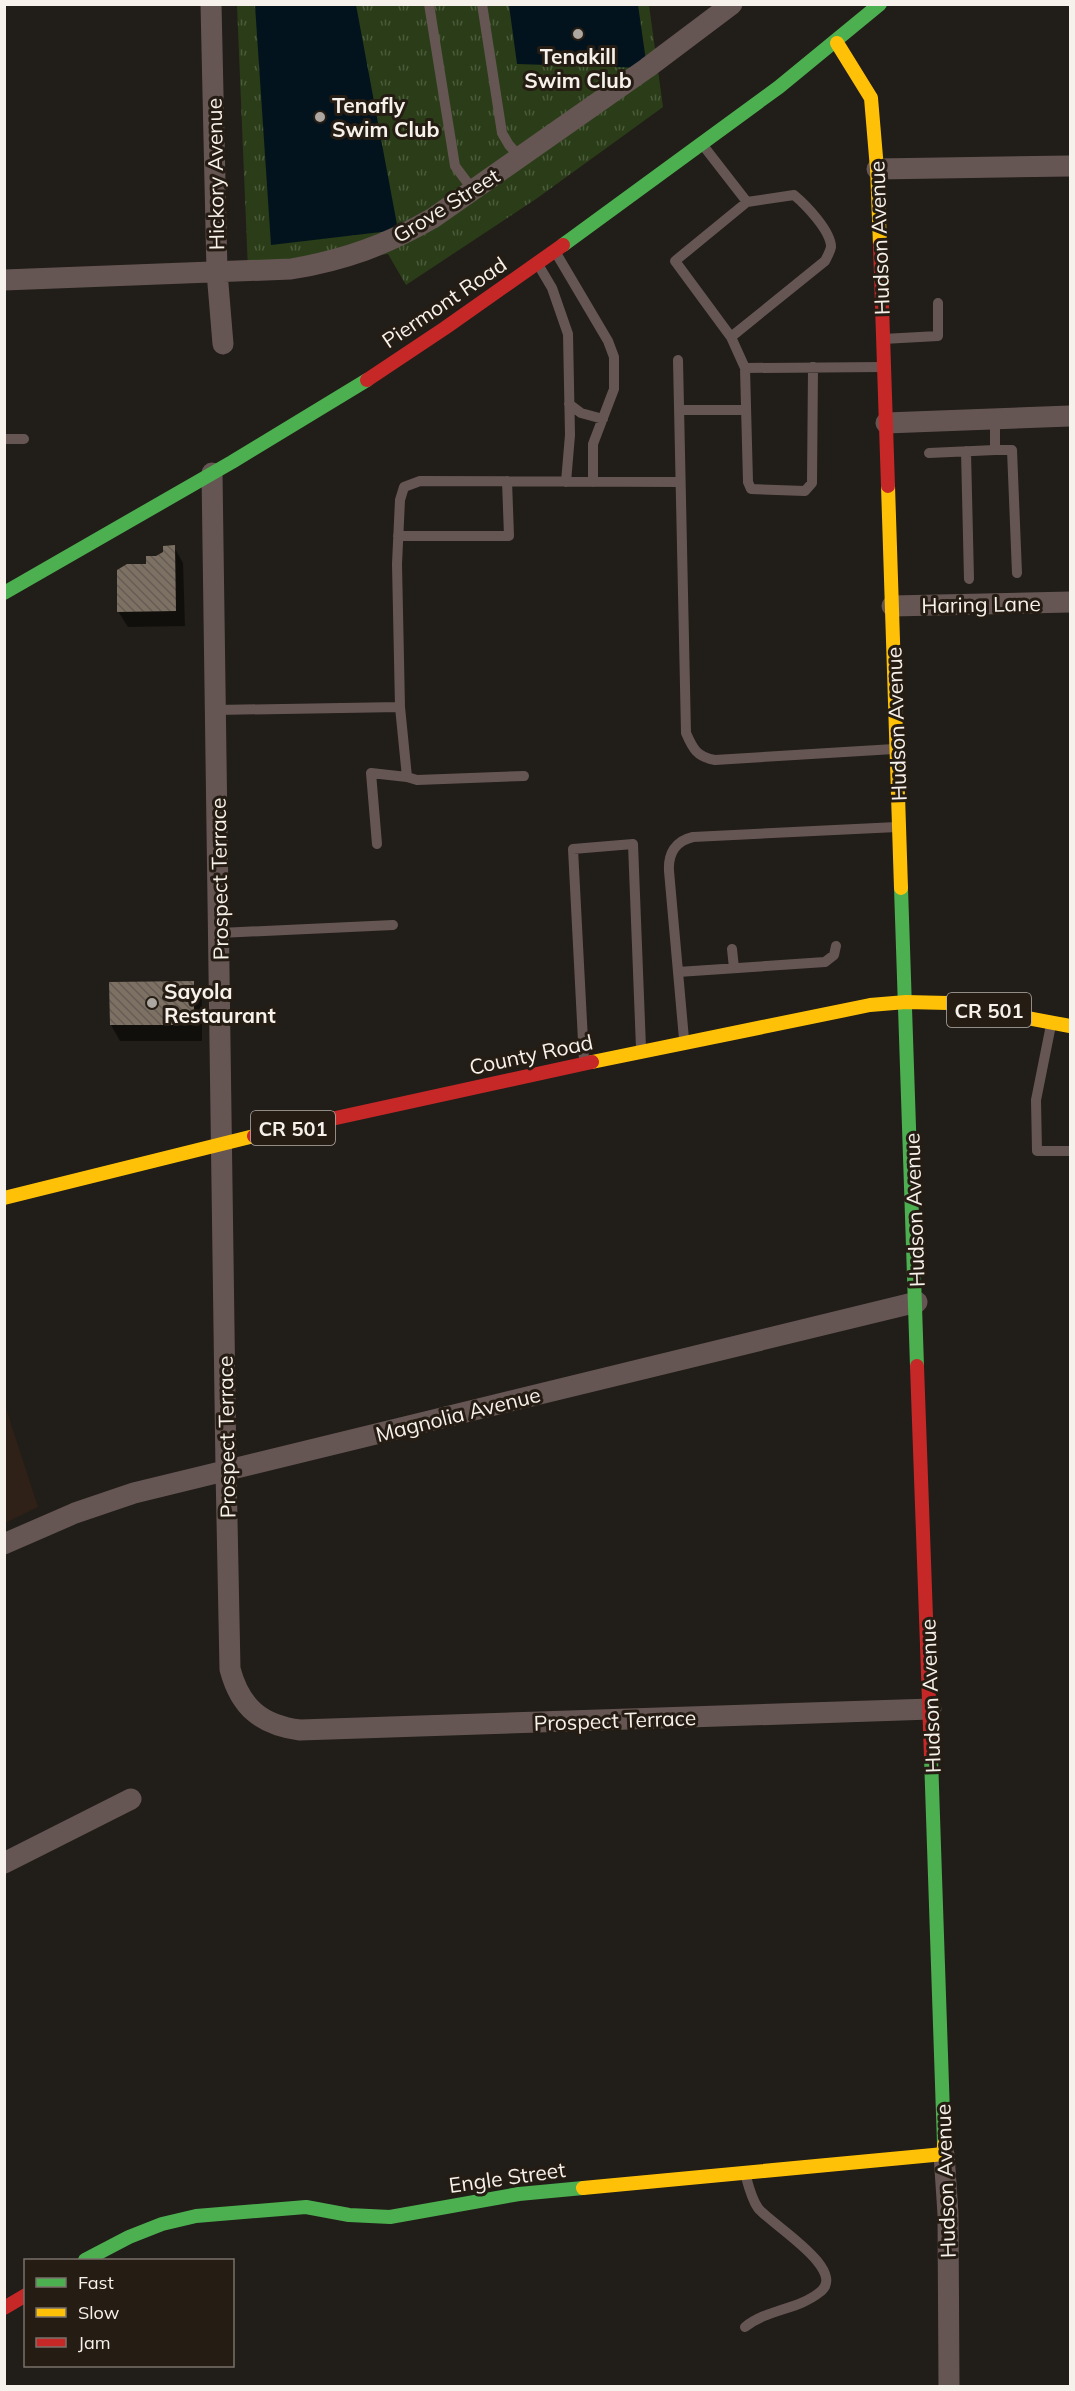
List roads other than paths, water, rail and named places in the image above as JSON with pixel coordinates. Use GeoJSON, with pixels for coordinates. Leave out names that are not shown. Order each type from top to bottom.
{"type":"FeatureCollection","features":[{"type":"Feature","properties":{"kind":"street","name":"Hickory Avenue"},"geometry":{"type":"LineString","coordinates":[[211,4],[217,272],[223,344]]}},
{"type":"Feature","properties":{"kind":"street","name":"Grove Street"},"geometry":{"type":"LineString","coordinates":[[4,280],[291,268],[330,262],[368,251],[425,223],[647,68],[732,4]]}},
{"type":"Feature","properties":{"kind":"street","name":"Piermont Road"},"geometry":{"type":"LineString","coordinates":[[4,593],[212,473],[368,379],[538,263],[702,144],[837,43],[880,4]]}},
{"type":"Feature","properties":{"kind":"street","name":"Hudson Avenue"},"geometry":{"type":"LineString","coordinates":[[837,43],[871,98],[877,169],[931,1709],[944,2154],[948,2214],[949,2386]]}},
{"type":"Feature","properties":{"kind":"street"},"geometry":{"type":"LineString","coordinates":[[877,169],[1071,166]]}},
{"type":"Feature","properties":{"kind":"street"},"geometry":{"type":"LineString","coordinates":[[886,423],[1071,416]]}},
{"type":"Feature","properties":{"kind":"street","name":"Prospect Terrace"},"geometry":{"type":"LineString","coordinates":[[212,473],[230,1669],[235,1686],[243,1700],[268,1722],[283,1728],[300,1730],[931,1709]]}},
{"type":"Feature","properties":{"kind":"street","name":"Haring Lane"},"geometry":{"type":"LineString","coordinates":[[892,606],[1071,602]]}},
{"type":"Feature","properties":{"kind":"street","name":"County Road"},"geometry":{"type":"LineString","coordinates":[[4,1198],[222,1143],[684,1042],[870,1005],[906,1002],[948,1003],[1071,1026]]}},
{"type":"Feature","properties":{"kind":"street","name":"Magnolia Avenue"},"geometry":{"type":"LineString","coordinates":[[4,1544],[75,1513],[134,1493],[917,1302]]}},
{"type":"Feature","properties":{"kind":"street"},"geometry":{"type":"LineString","coordinates":[[4,1863],[131,1799]]}},
{"type":"Feature","properties":{"kind":"street","name":"Engle Street"},"geometry":{"type":"LineString","coordinates":[[87,2259],[129,2236],[162,2224],[196,2216],[306,2207],[349,2215],[390,2217],[519,2194],[944,2154]]}},
{"type":"Feature","properties":{"kind":"street"},"geometry":{"type":"LineString","coordinates":[[4,2308],[24,2296]]}},
{"type":"Feature","properties":{"kind":"lane"},"geometry":{"type":"LineString","coordinates":[[429,4],[455,166],[473,190]]}},
{"type":"Feature","properties":{"kind":"lane"},"geometry":{"type":"LineString","coordinates":[[482,4],[502,133],[509,146],[520,157]]}},
{"type":"Feature","properties":{"kind":"lane"},"geometry":{"type":"LineString","coordinates":[[702,144],[747,202]]}},
{"type":"Feature","properties":{"kind":"lane"},"geometry":{"type":"LineString","coordinates":[[731,337],[825,261],[831,249],[830,238],[807,206],[794,195],[747,202],[675,261],[731,337],[745,368],[748,482],[751,489],[805,491],[812,483],[813,367]]}},
{"type":"Feature","properties":{"kind":"lane"},"geometry":{"type":"LineString","coordinates":[[554,251],[608,341],[615,357],[614,389],[593,444],[593,482]]}},
{"type":"Feature","properties":{"kind":"lane"},"geometry":{"type":"LineString","coordinates":[[538,263],[552,288],[568,334],[570,435],[566,482]]}},
{"type":"Feature","properties":{"kind":"lane"},"geometry":{"type":"LineString","coordinates":[[883,339],[938,336],[938,303]]}},
{"type":"Feature","properties":{"kind":"lane"},"geometry":{"type":"LineString","coordinates":[[678,360],[686,734],[694,751],[702,758],[715,760],[897,749]]}},
{"type":"Feature","properties":{"kind":"lane"},"geometry":{"type":"LineString","coordinates":[[745,368],[884,367]]}},
{"type":"Feature","properties":{"kind":"lane"},"geometry":{"type":"LineString","coordinates":[[569,404],[581,413],[603,419]]}},
{"type":"Feature","properties":{"kind":"lane"},"geometry":{"type":"LineString","coordinates":[[679,410],[746,410]]}},
{"type":"Feature","properties":{"kind":"lane"},"geometry":{"type":"LineString","coordinates":[[994,419],[995,450]]}},
{"type":"Feature","properties":{"kind":"lane"},"geometry":{"type":"LineString","coordinates":[[4,439],[24,439]]}},
{"type":"Feature","properties":{"kind":"lane"},"geometry":{"type":"LineString","coordinates":[[929,453],[1012,450],[1017,573]]}},
{"type":"Feature","properties":{"kind":"lane"},"geometry":{"type":"LineString","coordinates":[[966,451],[969,579]]}},
{"type":"Feature","properties":{"kind":"lane"},"geometry":{"type":"LineString","coordinates":[[407,777],[400,707],[398,536],[400,500],[404,488],[420,481],[680,482]]}},
{"type":"Feature","properties":{"kind":"lane"},"geometry":{"type":"LineString","coordinates":[[398,536],[509,536],[507,481]]}},
{"type":"Feature","properties":{"kind":"lane"},"geometry":{"type":"LineString","coordinates":[[216,710],[400,707]]}},
{"type":"Feature","properties":{"kind":"lane"},"geometry":{"type":"LineString","coordinates":[[377,844],[371,773],[417,780],[525,776]]}},
{"type":"Feature","properties":{"kind":"lane"},"geometry":{"type":"LineString","coordinates":[[684,1042],[669,860],[677,844],[685,839],[900,827]]}},
{"type":"Feature","properties":{"kind":"lane"},"geometry":{"type":"LineString","coordinates":[[584,1064],[573,849],[633,843],[641,1052]]}},
{"type":"Feature","properties":{"kind":"lane"},"geometry":{"type":"LineString","coordinates":[[220,933],[393,925]]}},
{"type":"Feature","properties":{"kind":"lane"},"geometry":{"type":"LineString","coordinates":[[678,972],[825,962],[834,955],[836,946]]}},
{"type":"Feature","properties":{"kind":"lane"},"geometry":{"type":"LineString","coordinates":[[732,948],[734,968]]}},
{"type":"Feature","properties":{"kind":"lane"},"geometry":{"type":"LineString","coordinates":[[1052,1022],[1036,1100],[1037,1151],[1071,1150]]}},
{"type":"Feature","properties":{"kind":"lane"},"geometry":{"type":"LineString","coordinates":[[745,2173],[749,2189],[758,2207],[796,2239],[818,2262],[826,2275],[827,2283],[822,2291],[807,2300],[756,2319],[745,2327]]}},
{"type":"Feature","properties":{"kind":"water","name":"Tenafly Swim Club"},"geometry":{"type":"Polygon","coordinates":[[[255,5],[356,5],[398,230],[271,245],[255,5]]]}},
{"type":"Feature","properties":{"kind":"water","name":"Tenakill Swim Club"},"geometry":{"type":"Polygon","coordinates":[[[509,5],[638,5],[647,68],[517,64],[509,5]]]}},
{"type":"Feature","properties":{"kind":"place","name":"Tenakill Swim Club"},"geometry":{"type":"Point","coordinates":[578,34]}},
{"type":"Feature","properties":{"kind":"place","name":"Tenafly Swim Club"},"geometry":{"type":"Point","coordinates":[320,117]}},
{"type":"Feature","properties":{"kind":"place","name":"Sayola Restaurant"},"geometry":{"type":"Point","coordinates":[152,1003]}}]}
